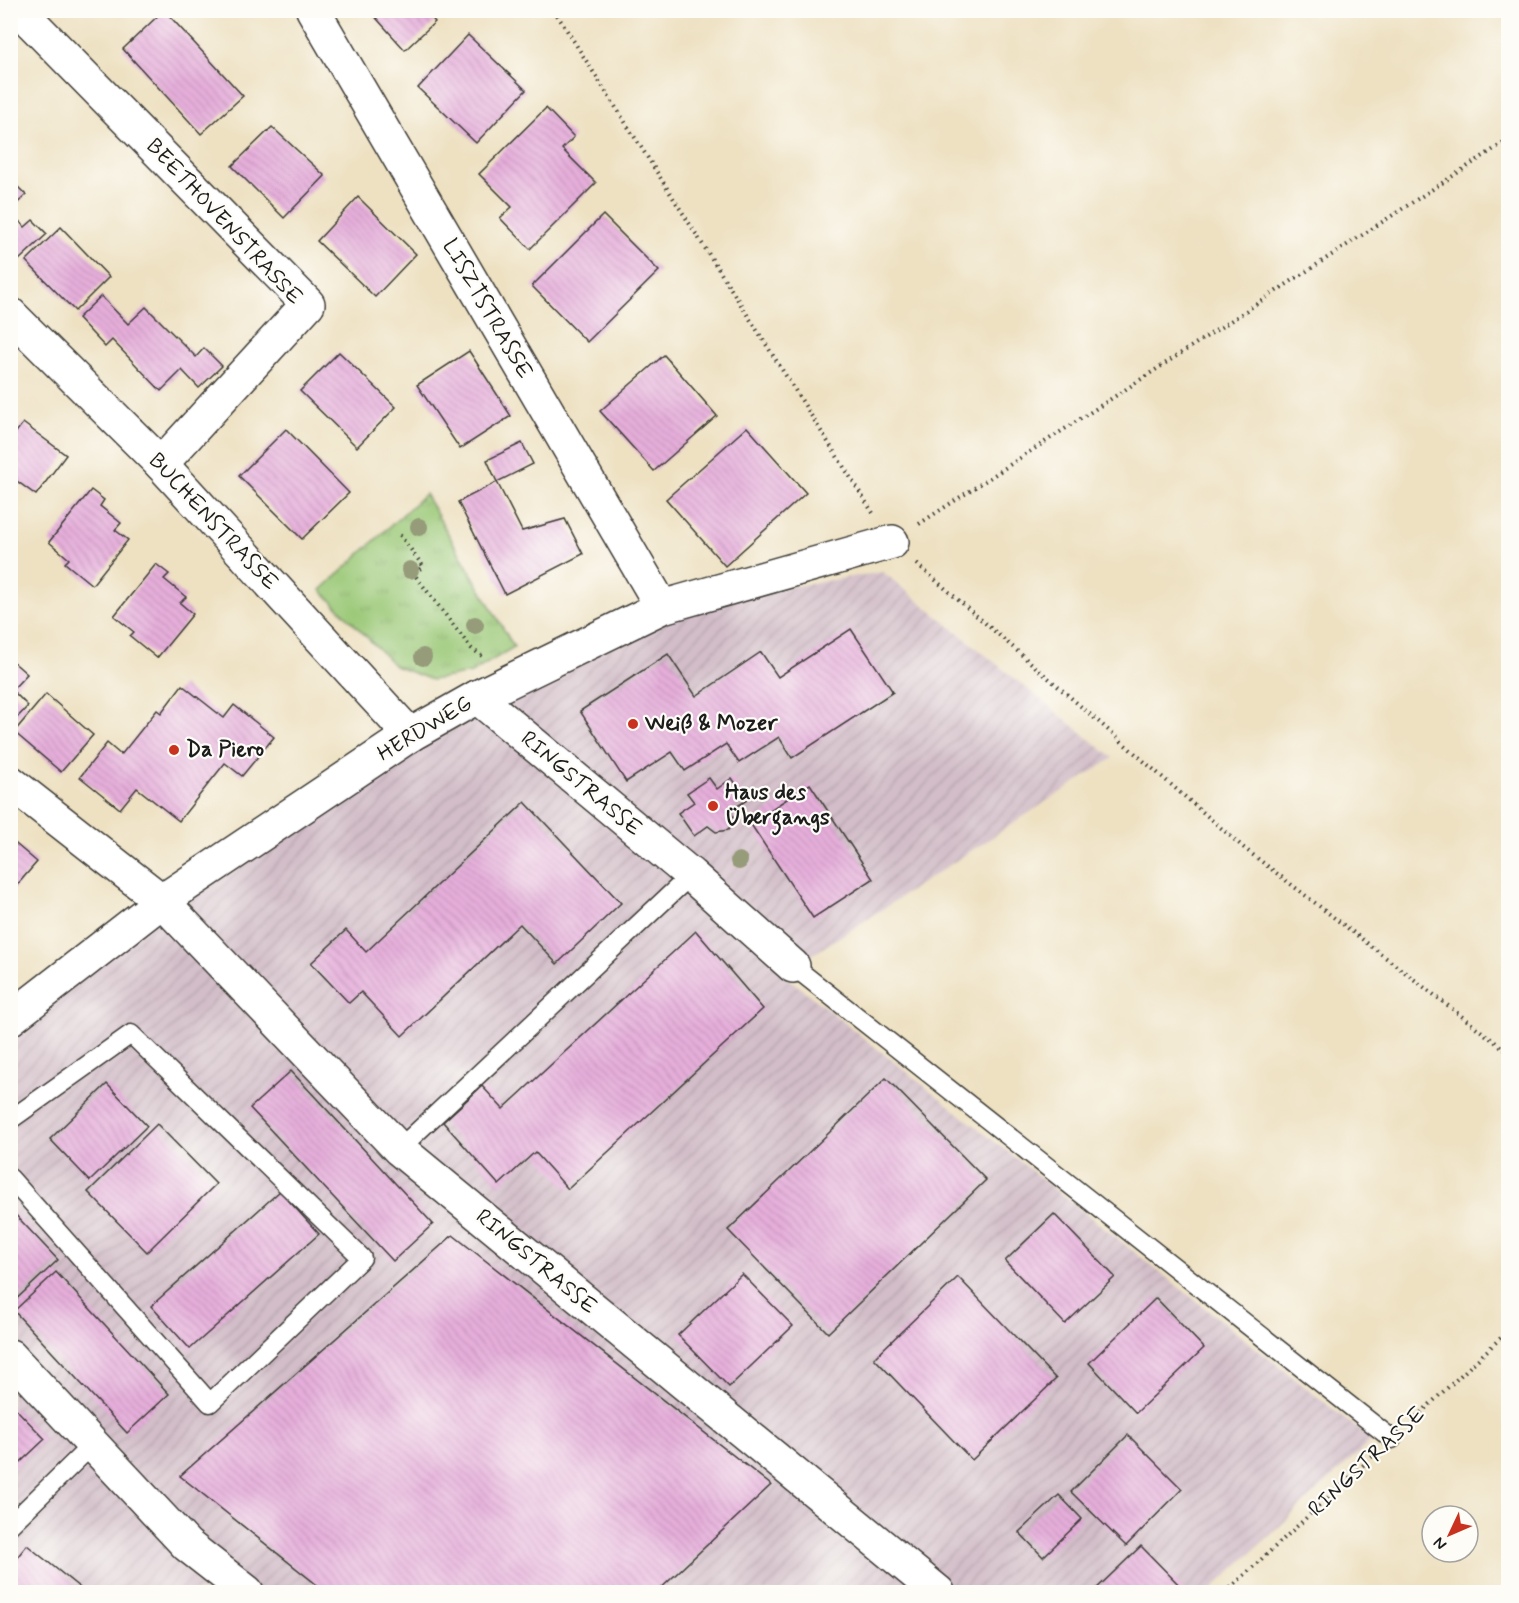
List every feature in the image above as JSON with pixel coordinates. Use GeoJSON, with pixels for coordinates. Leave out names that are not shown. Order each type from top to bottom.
{"type":"FeatureCollection","features":[{"type":"Feature","properties":{"kind":"street","name":"BEETHOVENSTRASSE"},"geometry":{"type":"LineString","coordinates":[[19,10],[308,304],[161,464]]}},
{"type":"Feature","properties":{"kind":"street","name":"LISZTSTRASSE"},"geometry":{"type":"LineString","coordinates":[[313,10],[662,607]]}},
{"type":"Feature","properties":{"kind":"street","name":"BUCHENSTRASSE"},"geometry":{"type":"LineString","coordinates":[[10,314],[161,464],[410,735]]}},
{"type":"Feature","properties":{"kind":"street","name":"HERDWEG"},"geometry":{"type":"LineString","coordinates":[[10,1018],[162,902],[410,735],[477,697],[662,607],[892,542]]}},
{"type":"Feature","properties":{"kind":"street","name":"RINGSTRASSE"},"geometry":{"type":"LineString","coordinates":[[477,697],[691,875],[793,966]]}},
{"type":"Feature","properties":{"kind":"street","name":"RINGSTRASSE"},"geometry":{"type":"LineString","coordinates":[[10,782],[162,902],[399,1149],[938,1593]]}},
{"type":"Feature","properties":{"kind":"street"},"geometry":{"type":"LineString","coordinates":[[10,1356],[187,1545],[247,1593]]}},
{"type":"Feature","properties":{"kind":"lane"},"geometry":{"type":"LineString","coordinates":[[399,1149],[691,875]]}},
{"type":"Feature","properties":{"kind":"lane"},"geometry":{"type":"LineString","coordinates":[[793,966],[1392,1439]]}},
{"type":"Feature","properties":{"kind":"lane"},"geometry":{"type":"LineString","coordinates":[[10,1120],[131,1034],[362,1258],[210,1403],[10,1178]]}},
{"type":"Feature","properties":{"kind":"lane"},"geometry":{"type":"LineString","coordinates":[[10,1525],[93,1444]]}},
{"type":"Feature","properties":{"kind":"path"},"geometry":{"type":"LineString","coordinates":[[554,10],[892,542],[1244,848],[1509,1052]]}},
{"type":"Feature","properties":{"kind":"path"},"geometry":{"type":"LineString","coordinates":[[892,542],[1509,140]]}},
{"type":"Feature","properties":{"kind":"path"},"geometry":{"type":"LineString","coordinates":[[400,535],[423,566],[414,574],[471,648],[489,662],[507,682]]}},
{"type":"Feature","properties":{"kind":"path","name":"RINGSTRASSE"},"geometry":{"type":"LineString","coordinates":[[1226,1593],[1509,1331]]}},
{"type":"Feature","properties":{"kind":"shaded area"},"geometry":{"type":"Polygon","coordinates":[[[883,572],[1113,758],[783,974],[1372,1440],[1209,1592],[11,1592],[11,1019],[279,821],[662,607],[883,572]]]}},
{"type":"Feature","properties":{"kind":"green space"},"geometry":{"type":"Polygon","coordinates":[[[425,494],[514,647],[471,673],[432,680],[395,666],[321,590],[425,494]]]}},
{"type":"Feature","properties":{"kind":"building"},"geometry":{"type":"Polygon","coordinates":[[[164,10],[243,96],[201,134],[123,49],[164,10]]]}},
{"type":"Feature","properties":{"kind":"building"},"geometry":{"type":"Polygon","coordinates":[[[369,10],[425,10],[435,22],[405,50],[369,10]]]}},
{"type":"Feature","properties":{"kind":"building"},"geometry":{"type":"Polygon","coordinates":[[[468,35],[526,90],[476,143],[418,88],[468,35]]]}},
{"type":"Feature","properties":{"kind":"building"},"geometry":{"type":"Polygon","coordinates":[[[546,108],[574,137],[562,149],[596,183],[530,249],[500,218],[512,207],[479,174],[546,108]]]}},
{"type":"Feature","properties":{"kind":"building"},"geometry":{"type":"Polygon","coordinates":[[[272,127],[325,176],[284,218],[232,166],[272,127]]]}},
{"type":"Feature","properties":{"kind":"building"},"geometry":{"type":"Polygon","coordinates":[[[10,179],[26,195],[10,210],[10,179]]]}},
{"type":"Feature","properties":{"kind":"building"},"geometry":{"type":"Polygon","coordinates":[[[358,197],[416,254],[375,297],[317,241],[358,197]]]}},
{"type":"Feature","properties":{"kind":"building"},"geometry":{"type":"Polygon","coordinates":[[[603,215],[659,271],[587,342],[532,286],[603,215]]]}},
{"type":"Feature","properties":{"kind":"building"},"geometry":{"type":"Polygon","coordinates":[[[16,218],[25,227],[33,220],[47,234],[19,260],[10,251],[10,223],[16,218]]]}},
{"type":"Feature","properties":{"kind":"building"},"geometry":{"type":"Polygon","coordinates":[[[61,227],[109,277],[75,311],[26,261],[61,227]]]}},
{"type":"Feature","properties":{"kind":"building"},"geometry":{"type":"Polygon","coordinates":[[[101,296],[128,324],[146,307],[196,357],[204,348],[222,366],[199,388],[182,370],[161,391],[112,340],[105,347],[78,318],[101,296]]]}},
{"type":"Feature","properties":{"kind":"building"},"geometry":{"type":"Polygon","coordinates":[[[469,351],[511,416],[460,449],[417,385],[469,351]]]}},
{"type":"Feature","properties":{"kind":"building"},"geometry":{"type":"Polygon","coordinates":[[[339,352],[396,407],[357,447],[300,391],[339,352]]]}},
{"type":"Feature","properties":{"kind":"building"},"geometry":{"type":"Polygon","coordinates":[[[664,355],[717,416],[654,471],[600,411],[664,355]]]}},
{"type":"Feature","properties":{"kind":"building"},"geometry":{"type":"Polygon","coordinates":[[[23,423],[66,455],[36,495],[10,476],[10,440],[23,423]]]}},
{"type":"Feature","properties":{"kind":"building"},"geometry":{"type":"Polygon","coordinates":[[[747,427],[806,493],[725,566],[666,499],[747,427]]]}},
{"type":"Feature","properties":{"kind":"building"},"geometry":{"type":"Polygon","coordinates":[[[286,429],[349,493],[302,539],[239,476],[286,429]]]}},
{"type":"Feature","properties":{"kind":"building"},"geometry":{"type":"Polygon","coordinates":[[[522,443],[533,464],[497,482],[487,460],[522,443]]]}},
{"type":"Feature","properties":{"kind":"building"},"geometry":{"type":"Polygon","coordinates":[[[497,482],[522,531],[565,519],[583,554],[505,594],[458,502],[497,482]]]}},
{"type":"Feature","properties":{"kind":"building"},"geometry":{"type":"Polygon","coordinates":[[[91,490],[104,500],[100,506],[121,523],[115,530],[128,540],[92,585],[65,563],[69,559],[49,542],[91,490]]]}},
{"type":"Feature","properties":{"kind":"building"},"geometry":{"type":"Polygon","coordinates":[[[156,564],[169,574],[164,579],[186,597],[180,603],[193,614],[157,658],[130,636],[134,632],[114,616],[156,564]]]}},
{"type":"Feature","properties":{"kind":"building"},"geometry":{"type":"Polygon","coordinates":[[[851,629],[893,692],[792,758],[779,737],[739,763],[726,744],[685,771],[672,752],[626,782],[580,711],[668,654],[696,696],[761,652],[778,677],[851,629]]]}},
{"type":"Feature","properties":{"kind":"building"},"geometry":{"type":"Polygon","coordinates":[[[10,659],[27,674],[12,690],[28,706],[10,725],[10,659]]]}},
{"type":"Feature","properties":{"kind":"building"},"geometry":{"type":"Polygon","coordinates":[[[182,685],[224,718],[234,705],[274,737],[242,776],[225,763],[179,821],[137,788],[120,809],[80,777],[107,743],[121,755],[157,710],[161,713],[182,685]]]}},
{"type":"Feature","properties":{"kind":"building"},"geometry":{"type":"Polygon","coordinates":[[[46,694],[93,735],[61,772],[14,732],[46,694]]]}},
{"type":"Feature","properties":{"kind":"building","name":"Haus des Übergangs"},"geometry":{"type":"Polygon","coordinates":[[[709,778],[717,789],[732,778],[747,800],[731,810],[734,820],[728,830],[716,832],[708,826],[694,836],[678,813],[694,802],[687,793],[709,778]]]}},
{"type":"Feature","properties":{"kind":"building"},"geometry":{"type":"Polygon","coordinates":[[[810,784],[873,879],[813,918],[750,823],[810,784]]]}},
{"type":"Feature","properties":{"kind":"building"},"geometry":{"type":"Polygon","coordinates":[[[525,802],[621,903],[557,964],[520,924],[402,1036],[361,992],[349,1003],[311,963],[346,930],[366,952],[525,802]]]}},
{"type":"Feature","properties":{"kind":"building"},"geometry":{"type":"Polygon","coordinates":[[[10,839],[37,862],[10,893],[10,839]]]}},
{"type":"Feature","properties":{"kind":"building"},"geometry":{"type":"Polygon","coordinates":[[[696,931],[763,1009],[568,1189],[535,1152],[499,1185],[443,1122],[482,1086],[503,1109],[696,931]]]}},
{"type":"Feature","properties":{"kind":"building"},"geometry":{"type":"Polygon","coordinates":[[[291,1071],[433,1224],[393,1261],[250,1108],[291,1071]]]}},
{"type":"Feature","properties":{"kind":"building"},"geometry":{"type":"Polygon","coordinates":[[[886,1078],[986,1180],[828,1333],[728,1230],[886,1078]]]}},
{"type":"Feature","properties":{"kind":"building"},"geometry":{"type":"Polygon","coordinates":[[[107,1084],[147,1126],[90,1181],[50,1139],[107,1084]]]}},
{"type":"Feature","properties":{"kind":"building"},"geometry":{"type":"Polygon","coordinates":[[[157,1124],[216,1184],[147,1252],[88,1192],[157,1124]]]}},
{"type":"Feature","properties":{"kind":"building"},"geometry":{"type":"Polygon","coordinates":[[[280,1191],[319,1234],[190,1349],[151,1306],[280,1191]]]}},
{"type":"Feature","properties":{"kind":"building"},"geometry":{"type":"Polygon","coordinates":[[[10,1209],[58,1260],[10,1305],[10,1209]]]}},
{"type":"Feature","properties":{"kind":"building"},"geometry":{"type":"Polygon","coordinates":[[[1054,1214],[1115,1277],[1065,1324],[1005,1261],[1054,1214]]]}},
{"type":"Feature","properties":{"kind":"building"},"geometry":{"type":"Polygon","coordinates":[[[453,1235],[771,1485],[657,1592],[326,1592],[180,1476],[453,1235]]]}},
{"type":"Feature","properties":{"kind":"building"},"geometry":{"type":"Polygon","coordinates":[[[56,1272],[169,1394],[127,1433],[14,1311],[56,1272]]]}},
{"type":"Feature","properties":{"kind":"building"},"geometry":{"type":"Polygon","coordinates":[[[742,1274],[793,1326],[729,1387],[678,1335],[742,1274]]]}},
{"type":"Feature","properties":{"kind":"building"},"geometry":{"type":"Polygon","coordinates":[[[958,1277],[1056,1379],[972,1460],[874,1358],[958,1277]]]}},
{"type":"Feature","properties":{"kind":"building"},"geometry":{"type":"Polygon","coordinates":[[[1156,1298],[1204,1348],[1136,1413],[1089,1363],[1156,1298]]]}},
{"type":"Feature","properties":{"kind":"building"},"geometry":{"type":"Polygon","coordinates":[[[15,1408],[45,1439],[10,1472],[10,1412],[15,1408]]]}},
{"type":"Feature","properties":{"kind":"building"},"geometry":{"type":"Polygon","coordinates":[[[1128,1435],[1182,1489],[1126,1546],[1071,1492],[1128,1435]]]}},
{"type":"Feature","properties":{"kind":"building"},"geometry":{"type":"Polygon","coordinates":[[[1059,1495],[1082,1519],[1043,1557],[1019,1532],[1059,1495]]]}},
{"type":"Feature","properties":{"kind":"building"},"geometry":{"type":"Polygon","coordinates":[[[27,1545],[85,1592],[10,1592],[10,1566],[27,1545]]]}},
{"type":"Feature","properties":{"kind":"building"},"geometry":{"type":"Polygon","coordinates":[[[1141,1546],[1186,1592],[1093,1592],[1141,1546]]]}},
{"type":"Feature","properties":{"kind":"place","name":"Weiß & Mozer"},"geometry":{"type":"Point","coordinates":[633,724]}},
{"type":"Feature","properties":{"kind":"place","name":"Da Piero"},"geometry":{"type":"Point","coordinates":[174,750]}},
{"type":"Feature","properties":{"kind":"place","name":"Haus des Übergangs"},"geometry":{"type":"Point","coordinates":[713,806]}}]}
